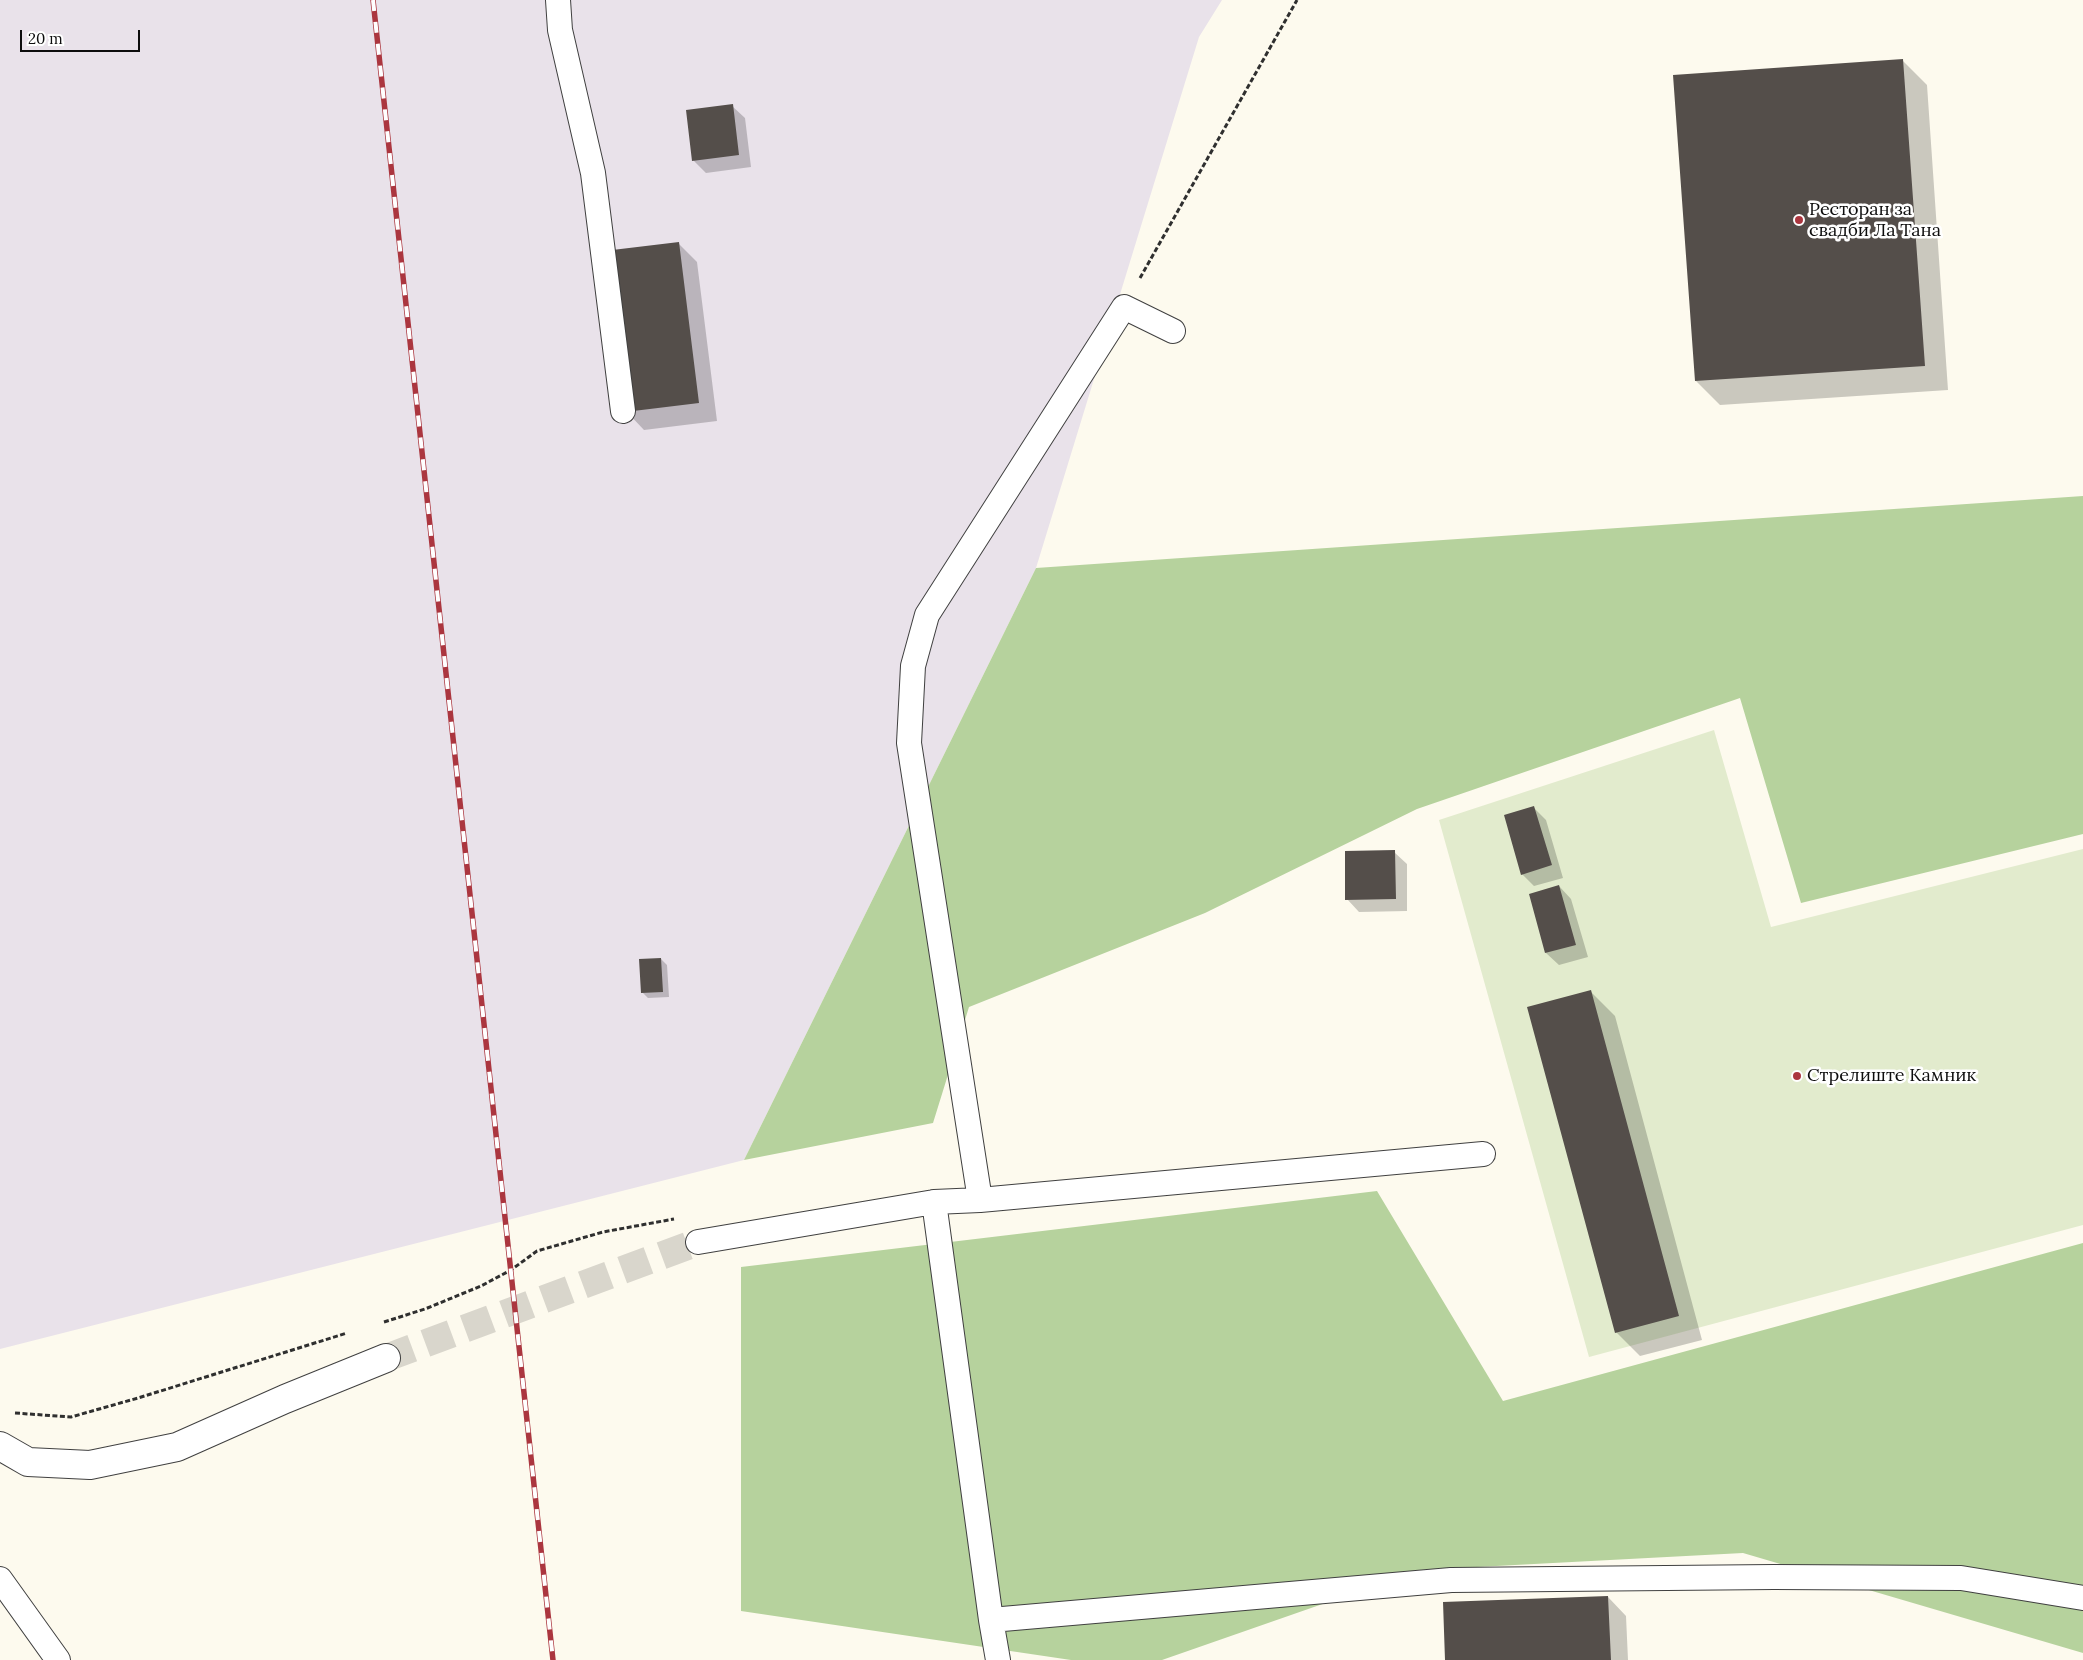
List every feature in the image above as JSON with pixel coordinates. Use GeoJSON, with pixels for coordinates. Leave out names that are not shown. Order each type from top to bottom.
{"type":"FeatureCollection","features":[{"type":"Feature","properties":{"kind":"street"},"geometry":{"type":"LineString","coordinates":[[0,1446],[28,1462],[90,1465],[177,1447],[285,1399],[386,1358]]}},
{"type":"Feature","properties":{"kind":"lane"},"geometry":{"type":"LineString","coordinates":[[558,0],[560,30],[593,172],[623,411]]}},
{"type":"Feature","properties":{"kind":"lane"},"geometry":{"type":"LineString","coordinates":[[980,1200],[910,742],[913,666],[927,615],[1124,307],[1174,332]]}},
{"type":"Feature","properties":{"kind":"lane"},"geometry":{"type":"LineString","coordinates":[[698,1242],[934,1202],[980,1200],[1484,1154]]}},
{"type":"Feature","properties":{"kind":"lane"},"geometry":{"type":"LineString","coordinates":[[934,1202],[998,1660]]}},
{"type":"Feature","properties":{"kind":"lane"},"geometry":{"type":"LineString","coordinates":[[991,1620],[1451,1580],[1764,1577],[1961,1578],[2083,1598]]}},
{"type":"Feature","properties":{"kind":"lane"},"geometry":{"type":"LineString","coordinates":[[0,1579],[58,1660]]}},
{"type":"Feature","properties":{"kind":"path"},"geometry":{"type":"LineString","coordinates":[[1124,307],[1297,0]]}},
{"type":"Feature","properties":{"kind":"path"},"geometry":{"type":"LineString","coordinates":[[379,1323],[425,1309],[481,1286],[511,1270],[537,1251],[604,1232],[681,1218]]}},
{"type":"Feature","properties":{"kind":"path"},"geometry":{"type":"LineString","coordinates":[[9,1413],[71,1417],[351,1332]]}},
{"type":"Feature","properties":{"kind":"shaded area"},"geometry":{"type":"Polygon","coordinates":[[[0,0],[1222,0],[1199,37],[1036,568],[744,1160],[0,1349],[0,0]]]}},
{"type":"Feature","properties":{"kind":"green space"},"geometry":{"type":"Polygon","coordinates":[[[2083,496],[2083,834],[1801,903],[1740,698],[1417,809],[1205,913],[969,1007],[933,1123],[744,1160],[1036,568],[2083,496]]]}},
{"type":"Feature","properties":{"kind":"green space","name":"Стрелиште Камник"},"geometry":{"type":"Polygon","coordinates":[[[1714,730],[1771,927],[2083,849],[2083,1225],[1589,1357],[1439,820],[1714,730]]]}},
{"type":"Feature","properties":{"kind":"green space"},"geometry":{"type":"Polygon","coordinates":[[[1377,1191],[1503,1401],[2083,1243],[2083,1653],[1743,1553],[1420,1570],[1162,1660],[1071,1660],[741,1611],[741,1267],[1377,1191]]]}},
{"type":"Feature","properties":{"kind":"building","name":"Ресторан за свадби Ла Тана"},"geometry":{"type":"Polygon","coordinates":[[[1903,59],[1925,366],[1695,381],[1673,75],[1903,59]]]}},
{"type":"Feature","properties":{"kind":"building"},"geometry":{"type":"Polygon","coordinates":[[[733,104],[739,155],[692,161],[686,110],[733,104]]]}},
{"type":"Feature","properties":{"kind":"building"},"geometry":{"type":"Polygon","coordinates":[[[679,242],[699,403],[625,412],[604,251],[679,242]]]}},
{"type":"Feature","properties":{"kind":"building"},"geometry":{"type":"Polygon","coordinates":[[[1534,806],[1552,865],[1521,875],[1504,815],[1534,806]]]}},
{"type":"Feature","properties":{"kind":"building"},"geometry":{"type":"Polygon","coordinates":[[[1395,850],[1396,899],[1345,900],[1345,851],[1395,850]]]}},
{"type":"Feature","properties":{"kind":"building"},"geometry":{"type":"Polygon","coordinates":[[[1559,885],[1576,945],[1545,953],[1529,894],[1559,885]]]}},
{"type":"Feature","properties":{"kind":"building"},"geometry":{"type":"Polygon","coordinates":[[[661,958],[663,992],[641,993],[639,959],[661,958]]]}},
{"type":"Feature","properties":{"kind":"building"},"geometry":{"type":"Polygon","coordinates":[[[1591,990],[1679,1316],[1615,1333],[1527,1007],[1591,990]]]}},
{"type":"Feature","properties":{"kind":"building"},"geometry":{"type":"Polygon","coordinates":[[[1608,1596],[1611,1660],[1445,1660],[1443,1602],[1608,1596]]]}},
{"type":"Feature","properties":{"kind":"tunnel"},"geometry":{"type":"LineString","coordinates":[[386,1358],[698,1242]]}},
{"type":"Feature","properties":{"kind":"railway"},"geometry":{"type":"LineString","coordinates":[[373,0],[553,1660]]}},
{"type":"Feature","properties":{"kind":"place","name":"Ресторан за свадби Ла Тана"},"geometry":{"type":"Point","coordinates":[1799,220]}},
{"type":"Feature","properties":{"kind":"place","name":"Стрелиште Камник"},"geometry":{"type":"Point","coordinates":[1797,1076]}}]}
